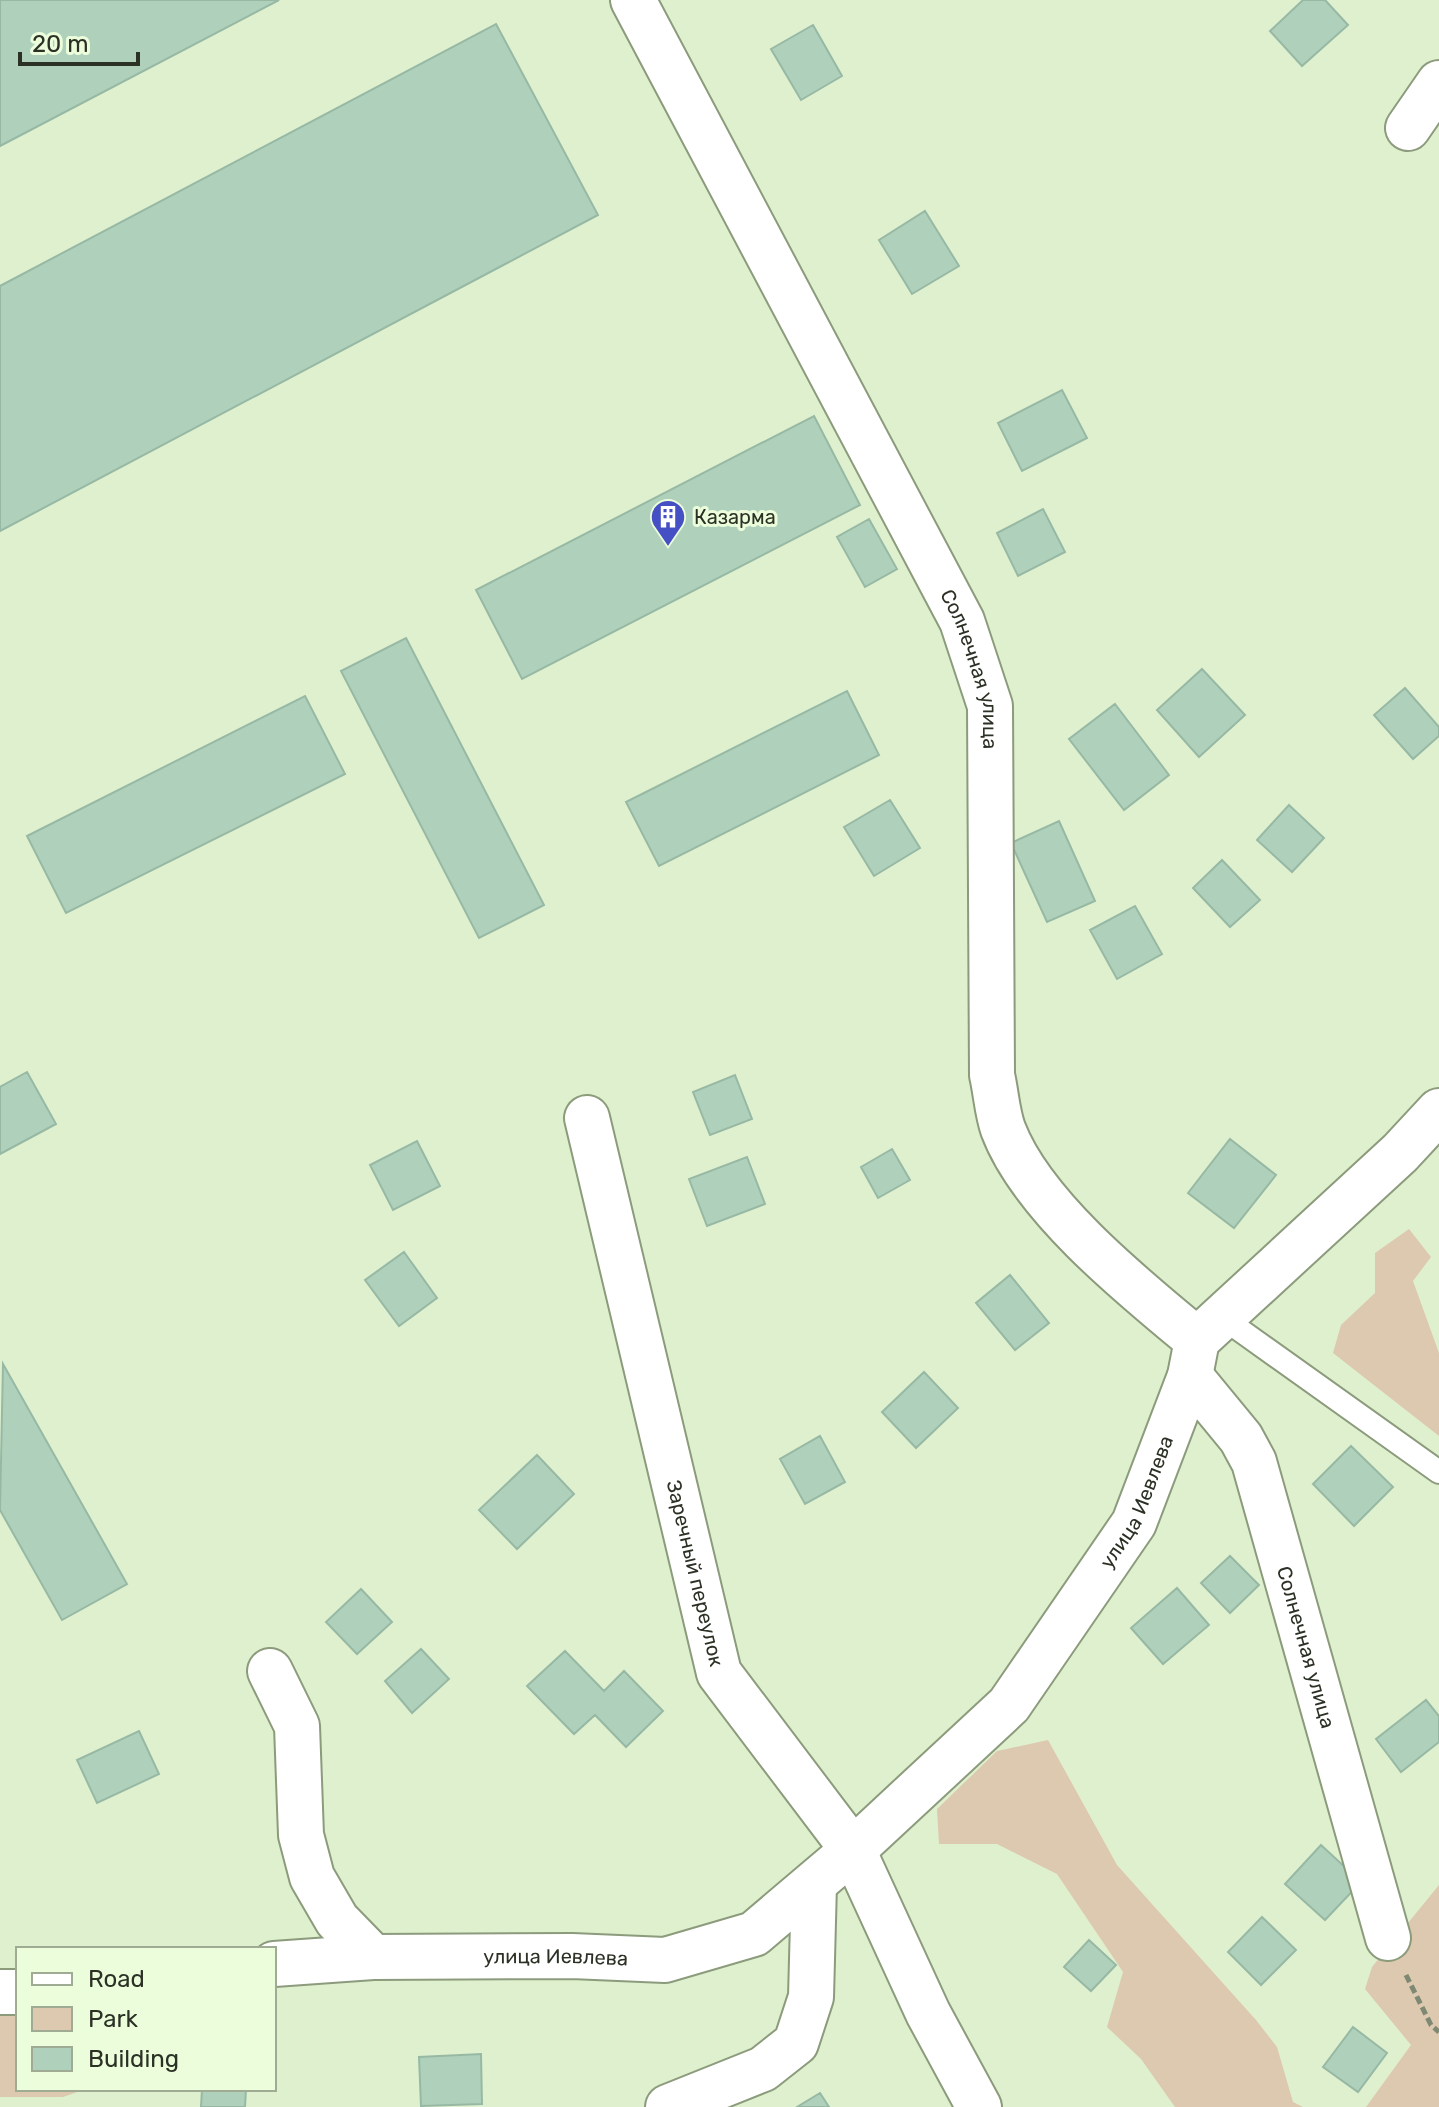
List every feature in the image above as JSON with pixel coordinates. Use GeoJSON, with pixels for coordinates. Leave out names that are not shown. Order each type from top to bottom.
{"type":"FeatureCollection","features":[{"type":"Feature","properties":{"kind":"street","name":"Солнечная улица"},"geometry":{"type":"LineString","coordinates":[[633,0],[962,621],[990,706],[992,1075],[1003,1128],[1025,1173],[1105,1263],[1203,1345],[1254,1462],[1388,1938]]}},
{"type":"Feature","properties":{"kind":"street"},"geometry":{"type":"LineString","coordinates":[[1408,128],[1439,83]]}},
{"type":"Feature","properties":{"kind":"street","name":"улица Иевлева"},"geometry":{"type":"LineString","coordinates":[[276,1964],[373,1957],[572,1956],[665,1960],[754,1934],[853,1850],[1009,1705],[1134,1523],[1203,1345],[1439,1111]]}},
{"type":"Feature","properties":{"kind":"street","name":"Заречный переулок"},"geometry":{"type":"LineString","coordinates":[[587,1118],[719,1673],[853,1850],[928,2013],[979,2107]]}},
{"type":"Feature","properties":{"kind":"street"},"geometry":{"type":"LineString","coordinates":[[270,1671],[297,1726],[301,1835],[312,1877],[337,1920],[373,1957]]}},
{"type":"Feature","properties":{"kind":"street"},"geometry":{"type":"LineString","coordinates":[[668,2107],[763,2069],[796,2043],[811,1997],[814,1884]]}},
{"type":"Feature","properties":{"kind":"lane"},"geometry":{"type":"LineString","coordinates":[[1203,1345],[1439,1472]]}},
{"type":"Feature","properties":{"kind":"path"},"geometry":{"type":"LineString","coordinates":[[1388,1938],[1431,2025],[1439,2032]]}},
{"type":"Feature","properties":{"kind":"green space"},"geometry":{"type":"Polygon","coordinates":[[[1409,1229],[1431,1257],[1413,1281],[1439,1353],[1439,1436],[1333,1353],[1341,1325],[1375,1293],[1375,1253],[1409,1229]]]}},
{"type":"Feature","properties":{"kind":"green space"},"geometry":{"type":"Polygon","coordinates":[[[1048,1740],[1117,1865],[1277,2047],[1293,2102],[1303,2107],[1175,2107],[1141,2059],[1107,2027],[1123,1972],[1057,1874],[997,1844],[939,1844],[937,1809],[997,1751],[1048,1740]]]}},
{"type":"Feature","properties":{"kind":"green space"},"geometry":{"type":"Polygon","coordinates":[[[1439,1885],[1439,2107],[1366,2107],[1411,2045],[1365,1989],[1372,1967],[1439,1885]]]}},
{"type":"Feature","properties":{"kind":"green space"},"geometry":{"type":"Polygon","coordinates":[[[0,2002],[16,2004],[16,2091],[80,2091],[63,2097],[0,2097],[0,2002]]]}},
{"type":"Feature","properties":{"kind":"building"},"geometry":{"type":"Polygon","coordinates":[[[0,0],[279,0],[0,146],[0,0]]]}},
{"type":"Feature","properties":{"kind":"building"},"geometry":{"type":"Polygon","coordinates":[[[1303,0],[1325,0],[1348,25],[1302,66],[1270,31],[1303,0]]]}},
{"type":"Feature","properties":{"kind":"building"},"geometry":{"type":"Polygon","coordinates":[[[496,24],[598,215],[0,531],[0,286],[496,24]]]}},
{"type":"Feature","properties":{"kind":"building"},"geometry":{"type":"Polygon","coordinates":[[[813,25],[842,76],[801,100],[771,49],[813,25]]]}},
{"type":"Feature","properties":{"kind":"building"},"geometry":{"type":"Polygon","coordinates":[[[925,211],[959,266],[912,294],[879,240],[925,211]]]}},
{"type":"Feature","properties":{"kind":"building"},"geometry":{"type":"Polygon","coordinates":[[[1062,390],[1087,438],[1022,471],[998,423],[1062,390]]]}},
{"type":"Feature","properties":{"kind":"building","name":"Казарма"},"geometry":{"type":"Polygon","coordinates":[[[814,416],[860,505],[522,679],[476,590],[814,416]]]}},
{"type":"Feature","properties":{"kind":"building"},"geometry":{"type":"Polygon","coordinates":[[[1043,509],[1065,552],[1018,576],[997,533],[1043,509]]]}},
{"type":"Feature","properties":{"kind":"building"},"geometry":{"type":"Polygon","coordinates":[[[869,519],[897,569],[865,587],[837,537],[869,519]]]}},
{"type":"Feature","properties":{"kind":"building"},"geometry":{"type":"Polygon","coordinates":[[[406,638],[544,905],[479,938],[341,671],[406,638]]]}},
{"type":"Feature","properties":{"kind":"building"},"geometry":{"type":"Polygon","coordinates":[[[1202,669],[1245,715],[1199,757],[1157,710],[1202,669]]]}},
{"type":"Feature","properties":{"kind":"building"},"geometry":{"type":"Polygon","coordinates":[[[1405,688],[1439,727],[1439,736],[1413,759],[1374,715],[1405,688]]]}},
{"type":"Feature","properties":{"kind":"building"},"geometry":{"type":"Polygon","coordinates":[[[847,691],[879,755],[659,866],[626,802],[847,691]]]}},
{"type":"Feature","properties":{"kind":"building"},"geometry":{"type":"Polygon","coordinates":[[[305,696],[345,774],[66,913],[27,836],[305,696]]]}},
{"type":"Feature","properties":{"kind":"building"},"geometry":{"type":"Polygon","coordinates":[[[1115,704],[1169,775],[1124,810],[1069,739],[1115,704]]]}},
{"type":"Feature","properties":{"kind":"building"},"geometry":{"type":"Polygon","coordinates":[[[890,800],[920,848],[874,876],[844,827],[890,800]]]}},
{"type":"Feature","properties":{"kind":"building"},"geometry":{"type":"Polygon","coordinates":[[[1289,805],[1324,838],[1292,872],[1257,840],[1289,805]]]}},
{"type":"Feature","properties":{"kind":"building"},"geometry":{"type":"Polygon","coordinates":[[[1059,821],[1095,901],[1047,922],[1011,843],[1059,821]]]}},
{"type":"Feature","properties":{"kind":"building"},"geometry":{"type":"Polygon","coordinates":[[[1222,860],[1260,900],[1230,927],[1193,888],[1222,860]]]}},
{"type":"Feature","properties":{"kind":"building"},"geometry":{"type":"Polygon","coordinates":[[[1135,906],[1162,954],[1117,979],[1090,930],[1135,906]]]}},
{"type":"Feature","properties":{"kind":"building"},"geometry":{"type":"Polygon","coordinates":[[[27,1072],[56,1124],[0,1154],[0,1087],[27,1072]]]}},
{"type":"Feature","properties":{"kind":"building"},"geometry":{"type":"Polygon","coordinates":[[[735,1075],[752,1119],[710,1135],[693,1092],[735,1075]]]}},
{"type":"Feature","properties":{"kind":"building"},"geometry":{"type":"Polygon","coordinates":[[[1230,1139],[1276,1175],[1234,1228],[1188,1193],[1230,1139]]]}},
{"type":"Feature","properties":{"kind":"building"},"geometry":{"type":"Polygon","coordinates":[[[417,1141],[440,1186],[393,1210],[370,1165],[417,1141]]]}},
{"type":"Feature","properties":{"kind":"building"},"geometry":{"type":"Polygon","coordinates":[[[892,1149],[910,1180],[878,1198],[861,1167],[892,1149]]]}},
{"type":"Feature","properties":{"kind":"building"},"geometry":{"type":"Polygon","coordinates":[[[747,1157],[765,1204],[707,1226],[689,1179],[747,1157]]]}},
{"type":"Feature","properties":{"kind":"building"},"geometry":{"type":"Polygon","coordinates":[[[404,1252],[437,1298],[399,1326],[365,1280],[404,1252]]]}},
{"type":"Feature","properties":{"kind":"building"},"geometry":{"type":"Polygon","coordinates":[[[1010,1275],[1049,1323],[1015,1350],[976,1303],[1010,1275]]]}},
{"type":"Feature","properties":{"kind":"building"},"geometry":{"type":"Polygon","coordinates":[[[3,1364],[127,1584],[62,1620],[0,1510],[3,1364]]]}},
{"type":"Feature","properties":{"kind":"building"},"geometry":{"type":"Polygon","coordinates":[[[924,1372],[958,1408],[916,1448],[882,1412],[924,1372]]]}},
{"type":"Feature","properties":{"kind":"building"},"geometry":{"type":"Polygon","coordinates":[[[820,1436],[845,1482],[805,1504],[780,1459],[820,1436]]]}},
{"type":"Feature","properties":{"kind":"building"},"geometry":{"type":"Polygon","coordinates":[[[1351,1446],[1393,1487],[1354,1526],[1313,1484],[1351,1446]]]}},
{"type":"Feature","properties":{"kind":"building"},"geometry":{"type":"Polygon","coordinates":[[[537,1455],[574,1494],[517,1549],[479,1510],[537,1455]]]}},
{"type":"Feature","properties":{"kind":"building"},"geometry":{"type":"Polygon","coordinates":[[[1230,1556],[1259,1585],[1230,1613],[1201,1583],[1230,1556]]]}},
{"type":"Feature","properties":{"kind":"building"},"geometry":{"type":"Polygon","coordinates":[[[1177,1588],[1209,1625],[1163,1664],[1131,1628],[1177,1588]]]}},
{"type":"Feature","properties":{"kind":"building"},"geometry":{"type":"Polygon","coordinates":[[[361,1589],[392,1622],[357,1654],[326,1622],[361,1589]]]}},
{"type":"Feature","properties":{"kind":"building"},"geometry":{"type":"Polygon","coordinates":[[[421,1649],[449,1679],[412,1713],[385,1681],[421,1649]]]}},
{"type":"Feature","properties":{"kind":"building"},"geometry":{"type":"Polygon","coordinates":[[[565,1651],[604,1691],[624,1671],[663,1711],[626,1747],[595,1715],[574,1734],[527,1686],[565,1651]]]}},
{"type":"Feature","properties":{"kind":"building"},"geometry":{"type":"Polygon","coordinates":[[[1426,1700],[1439,1716],[1439,1742],[1401,1772],[1376,1739],[1426,1700]]]}},
{"type":"Feature","properties":{"kind":"building"},"geometry":{"type":"Polygon","coordinates":[[[139,1731],[159,1774],[97,1803],[77,1760],[139,1731]]]}},
{"type":"Feature","properties":{"kind":"building"},"geometry":{"type":"Polygon","coordinates":[[[1321,1845],[1361,1882],[1325,1920],[1285,1884],[1321,1845]]]}},
{"type":"Feature","properties":{"kind":"building"},"geometry":{"type":"Polygon","coordinates":[[[1262,1917],[1296,1950],[1261,1985],[1228,1952],[1262,1917]]]}},
{"type":"Feature","properties":{"kind":"building"},"geometry":{"type":"Polygon","coordinates":[[[1089,1940],[1116,1965],[1091,1991],[1064,1967],[1089,1940]]]}},
{"type":"Feature","properties":{"kind":"building"},"geometry":{"type":"Polygon","coordinates":[[[1353,2027],[1387,2053],[1358,2092],[1323,2067],[1353,2027]]]}},
{"type":"Feature","properties":{"kind":"building"},"geometry":{"type":"Polygon","coordinates":[[[481,2054],[482,2104],[421,2106],[419,2057],[481,2054]]]}},
{"type":"Feature","properties":{"kind":"building"},"geometry":{"type":"Polygon","coordinates":[[[202,2091],[246,2091],[245,2107],[201,2107],[202,2091]]]}},
{"type":"Feature","properties":{"kind":"building"},"geometry":{"type":"Polygon","coordinates":[[[820,2093],[829,2107],[797,2107],[820,2093]]]}},
{"type":"Feature","properties":{"kind":"place","name":"Казарма"},"geometry":{"type":"Point","coordinates":[668,548]}}]}
